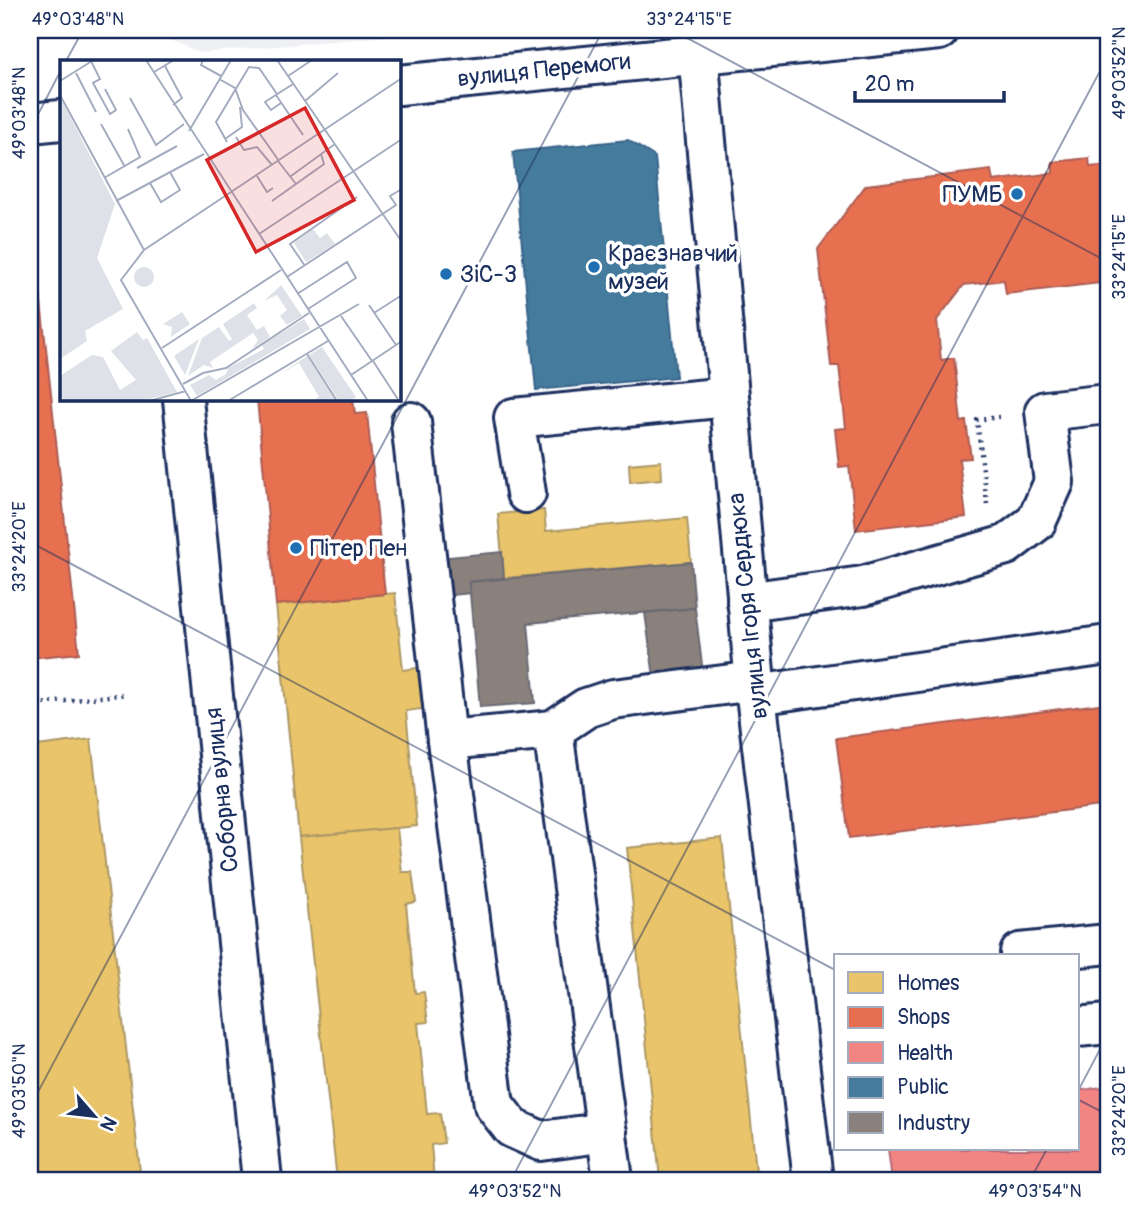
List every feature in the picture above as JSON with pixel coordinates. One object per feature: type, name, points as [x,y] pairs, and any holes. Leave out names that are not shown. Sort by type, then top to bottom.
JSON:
[{"type":"street","name":"вулиця Перемоги","points":[[401,85],[697,42],[939,30]]},
{"type":"street","name":"вулиця Ігоря Сердюка","points":[[697,42],[747,602],[813,1180]]},
{"type":"street","points":[[30,123],[60,120]]},
{"type":"street","points":[[526,493],[514,418],[728,397]]},
{"type":"street","name":"Соборна вулиця","points":[[183,401],[262,1180]]},
{"type":"street","points":[[747,602],[863,586],[1006,545],[1036,522],[1054,482],[1045,411],[1108,404]]},
{"type":"street","points":[[411,422],[447,740],[494,1105],[512,1128],[541,1141],[607,1132]]},
{"type":"street","points":[[447,740],[553,730],[586,708],[613,699],[756,688],[1108,645]]},
{"type":"street","points":[[553,730],[613,1180]]},
{"type":"street","points":[[1020,954],[1108,944]]},
{"type":"street","points":[[1078,1027],[1108,1024]]},
{"type":"path","points":[[988,510],[977,420],[1045,411]]},
{"type":"path","points":[[30,705],[126,694]]},
{"type":"shaded area","points":[[164,30],[453,30],[200,53],[169,39]]},
{"type":"building: Homes","points":[[661,461],[662,479],[630,482],[629,464]]},
{"type":"building: Homes","points":[[544,510],[546,531],[687,518],[691,562],[504,578],[498,514]]},
{"type":"building: Homes","points":[[395,593],[403,670],[426,667],[429,708],[406,711],[417,826],[299,837],[276,605]]},
{"type":"building: Homes","points":[[91,739],[141,1180],[42,1180],[30,1076],[30,747]]},
{"type":"building: Homes","points":[[397,828],[402,872],[412,872],[416,902],[406,904],[415,993],[424,992],[428,1022],[418,1023],[427,1114],[440,1113],[444,1143],[431,1145],[434,1180],[337,1180],[299,837]]},
{"type":"building: Homes","points":[[722,838],[757,1180],[660,1180],[627,848]]},
{"type":"building: Shops","points":[[1089,158],[1090,167],[1108,165],[1108,282],[1006,294],[1004,280],[964,285],[937,320],[941,360],[954,358],[961,422],[966,421],[971,458],[959,459],[966,517],[856,530],[849,466],[839,467],[835,429],[846,428],[839,366],[831,366],[818,249],[866,185],[991,170],[993,181],[1053,173],[1052,162]]},
{"type":"building: Shops","points":[[34,237],[79,653],[30,658],[30,238]]},
{"type":"building: Shops","points":[[257,401],[353,401],[355,414],[367,413],[385,594],[276,605]]},
{"type":"building: Shops","points":[[1108,703],[1108,805],[849,838],[836,738]]},
{"type":"building: Health","points":[[1108,1086],[1108,1180],[892,1180],[888,1150],[1078,1150],[1078,1091]]},
{"type":"building: Public","name":"Краєзнавчий музей","points":[[628,140],[655,157],[676,377],[536,390],[513,152]]},
{"type":"building: Industry","points":[[502,552],[504,578],[469,582],[470,593],[443,596],[439,558]]},
{"type":"building: Industry","points":[[691,562],[695,608],[528,623],[535,703],[480,707],[469,582]]},
{"type":"building: Industry","points":[[695,608],[703,673],[654,677],[645,613]]},
{"type":"place","name":"ПУМБ","points":[[1017,194]]},
{"type":"place","name":"Краєзнавчий музей","points":[[594,267]]},
{"type":"place","name":"ЗіС-3","points":[[446,274]]},
{"type":"place","name":"Пітер Пен","points":[[296,548]]}]
